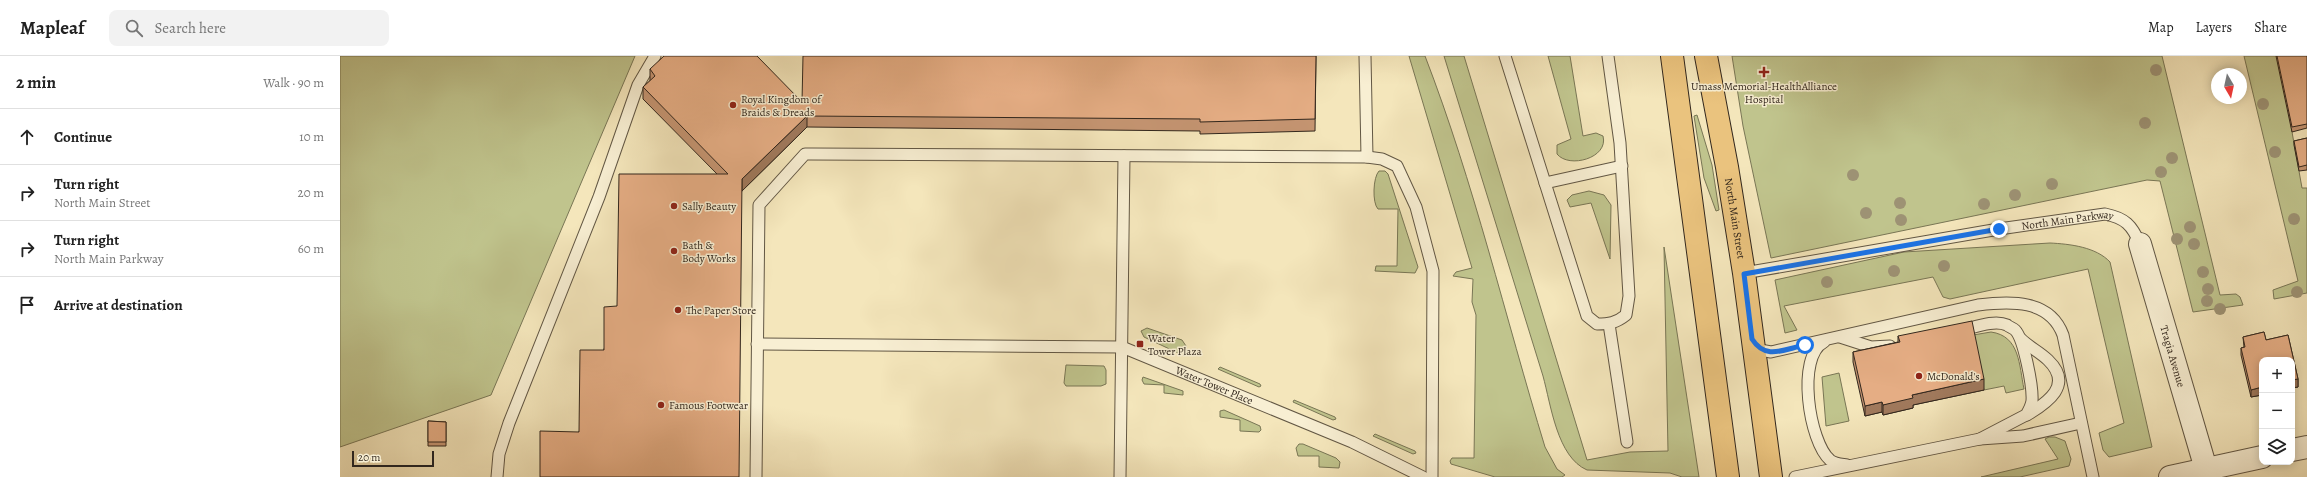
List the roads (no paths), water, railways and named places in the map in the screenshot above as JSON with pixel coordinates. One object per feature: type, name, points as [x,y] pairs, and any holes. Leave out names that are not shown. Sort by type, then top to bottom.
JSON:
[{"type":"main road","points":[[1672,56],[1728,477]]},
{"type":"main road","name":"North Main Street","points":[[1706,56],[1727,167],[1744,274],[1771,477]]},
{"type":"street","name":"Tragia Avenue","points":[[2140,244],[2206,469]]},
{"type":"street","points":[[2295,449],[2307,447]]},
{"type":"street","points":[[2170,477],[2259,458]]},
{"type":"lane","points":[[497,477],[499,454],[509,423],[598,197],[638,85],[655,56]]},
{"type":"lane","points":[[1365,56],[1367,157]]},
{"type":"lane","points":[[1505,56],[1587,316],[1597,324],[1609,324],[1626,315],[1629,305],[1622,166],[1608,56]]},
{"type":"lane","points":[[756,477],[759,205],[805,154],[1367,157],[1382,159],[1397,166],[1416,207],[1433,271],[1432,477]]},
{"type":"lane","points":[[1120,477],[1124,156]]},
{"type":"lane","points":[[1546,183],[1622,166]]},
{"type":"lane","name":"North Main Parkway","points":[[1744,274],[1999,229],[2105,214],[2118,216],[2128,222],[2140,244]]},
{"type":"lane","points":[[1752,339],[1760,350],[1766,352],[1826,341],[1978,305],[2011,303],[2037,308],[2051,315],[2059,322],[2093,477]]},
{"type":"lane","points":[[1947,333],[1996,323],[2006,325],[2015,330],[2020,339],[2032,393],[2031,408],[2026,415]]},
{"type":"lane","points":[[1609,324],[1627,442]]},
{"type":"lane","points":[[1840,337],[1871,347],[1901,344]]},
{"type":"lane","points":[[1980,439],[2026,415],[2052,398],[2058,387],[2054,367],[2048,360],[2020,339]]},
{"type":"lane","points":[[1826,341],[1818,345],[1810,361],[1809,394],[1813,427],[1829,459],[1834,463],[1854,465]]},
{"type":"lane","points":[[757,344],[1122,347]]},
{"type":"lane","name":"Water Tower Place","points":[[1122,347],[1352,442],[1423,477]]},
{"type":"lane","points":[[1795,477],[1980,439],[2023,436],[2081,423]]},
{"type":"place","name":"Umass Memorial-HealthAlliance Hospital","points":[[1764,72]]},
{"type":"place","name":"Royal Kingdom of Braids & Dreads","points":[[733,105]]},
{"type":"place","name":"Sally Beauty","points":[[674,206]]},
{"type":"place","name":"Bath & Body Works","points":[[674,251]]},
{"type":"place","name":"The Paper Store","points":[[678,310]]},
{"type":"place","name":"Water Tower Plaza","points":[[1140,344]]},
{"type":"place","name":"McDonald's","points":[[1919,376]]},
{"type":"place","name":"Famous Footwear","points":[[661,405]]}]
